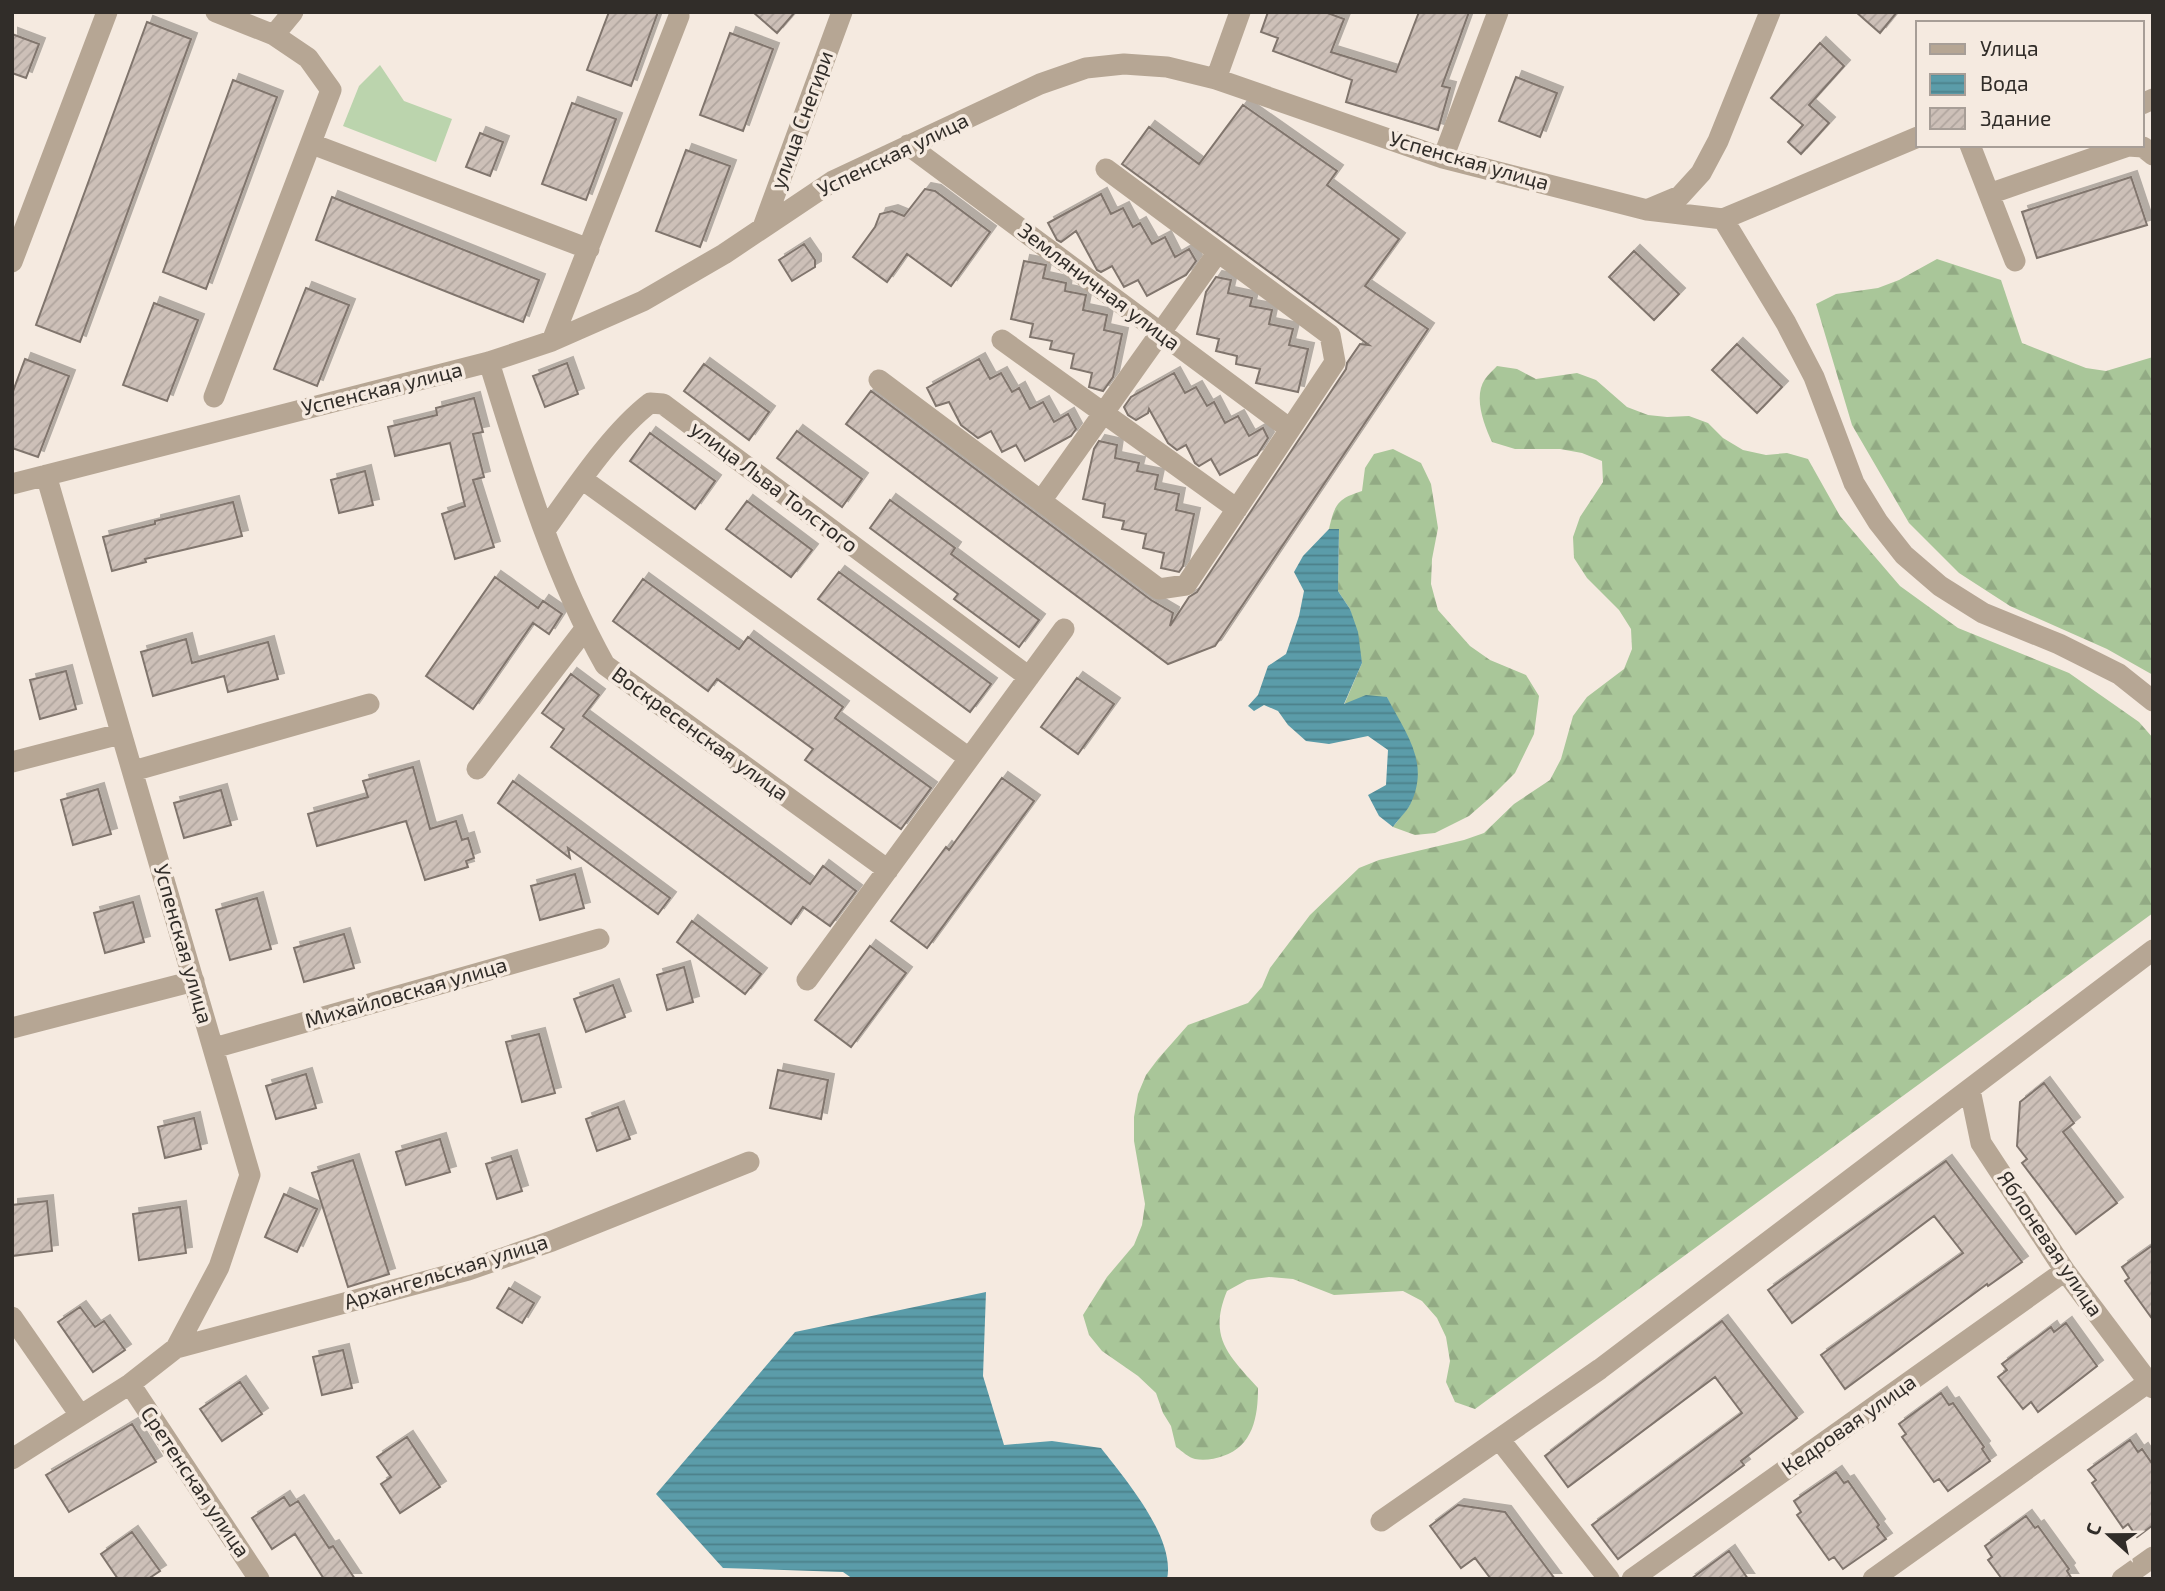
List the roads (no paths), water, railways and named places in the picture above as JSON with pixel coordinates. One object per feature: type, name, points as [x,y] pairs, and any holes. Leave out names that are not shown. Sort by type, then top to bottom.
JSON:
[{"type":"street","points":[[12,262],[107,12]]},
{"type":"street","points":[[214,397],[331,90],[308,58],[274,35],[216,12]]},
{"type":"street","points":[[274,35],[293,12]]},
{"type":"street","name":"улица Снегири","points":[[762,227],[842,12]]},
{"type":"street","points":[[1216,79],[1241,12]]},
{"type":"street","points":[[1443,158],[1498,12]]},
{"type":"street","points":[[1647,210],[1680,196],[1701,173],[1718,141],[1770,12]]},
{"type":"street","points":[[552,341],[679,16]]},
{"type":"street","name":"Успенская улица","points":[[12,484],[489,362],[552,341],[643,301],[724,254],[833,181],[1040,84],[1086,68],[1124,64],[1167,66],[1216,79],[1443,158],[1647,210],[1723,219]]},
{"type":"street","points":[[1916,138],[1723,219],[1786,323],[1814,377],[1854,483],[1878,522],[1903,555],[1940,586],[1983,613],[2059,644],[2119,674],[2153,701]]},
{"type":"street","points":[[312,144],[589,249]]},
{"type":"street","name":"Земляничная улица","points":[[908,145],[1290,429]]},
{"type":"street","points":[[1971,147],[2015,261]]},
{"type":"street","points":[[1989,194],[2126,147]]},
{"type":"street","points":[[879,380],[1159,589],[1186,585],[1335,362],[1329,335],[1106,169]]},
{"type":"street","points":[[1041,501],[1218,252]]},
{"type":"street","points":[[1002,340],[1237,509]]},
{"type":"street","name":"Воскресенская улица","points":[[489,362],[538,516],[585,629],[605,665],[888,870]]},
{"type":"street","name":"улица Льва Толстого","points":[[545,530],[582,479],[637,412],[650,403],[663,404],[1029,677]]},
{"type":"street","name":"Успенская улица","points":[[12,1459],[130,1384],[176,1348],[219,1267],[250,1175],[46,475]]},
{"type":"street","points":[[582,479],[969,758]]},
{"type":"street","points":[[477,769],[585,629]]},
{"type":"street","points":[[807,980],[1064,629]]},
{"type":"street","points":[[133,771],[369,704]]},
{"type":"street","points":[[12,762],[120,734]]},
{"type":"street","name":"Михайловская улица","points":[[214,1048],[599,939]]},
{"type":"street","points":[[1381,1521],[1610,1361],[2153,950]]},
{"type":"street","points":[[12,1028],[194,981]]},
{"type":"street","name":"Яблоневая улица","points":[[1970,1090],[1981,1143],[2065,1271],[2151,1383]]},
{"type":"street","name":"Архангельская улица","points":[[176,1348],[468,1270],[552,1241],[749,1162]]},
{"type":"street","name":"Кедровая улица","points":[[1632,1579],[2065,1271]]},
{"type":"street","points":[[12,1317],[80,1415]]},
{"type":"street","points":[[1873,1579],[2151,1383]]},
{"type":"street","name":"Сретенская улица","points":[[130,1384],[259,1579]]},
{"type":"street","points":[[1499,1439],[1609,1579]]},
{"type":"street","points":[[2122,1579],[2153,1557]]},
{"type":"water","points":[[1329,529],[1339,529],[1338,591],[1350,609],[1358,632],[1362,663],[1344,704],[1366,695],[1387,697],[1408,736],[1417,761],[1416,789],[1410,805],[1393,827],[1379,816],[1368,795],[1386,785],[1388,750],[1368,736],[1329,744],[1306,741],[1288,725],[1278,711],[1264,705],[1254,711],[1248,706],[1258,695],[1268,666],[1286,654],[1304,591],[1294,572],[1303,556]]},
{"type":"water","points":[[986,1292],[983,1376],[1004,1445],[1052,1441],[1101,1448],[1135,1492],[1156,1528],[1168,1563],[1167,1579],[853,1579],[843,1572],[723,1568],[656,1494],[795,1332]]}]
